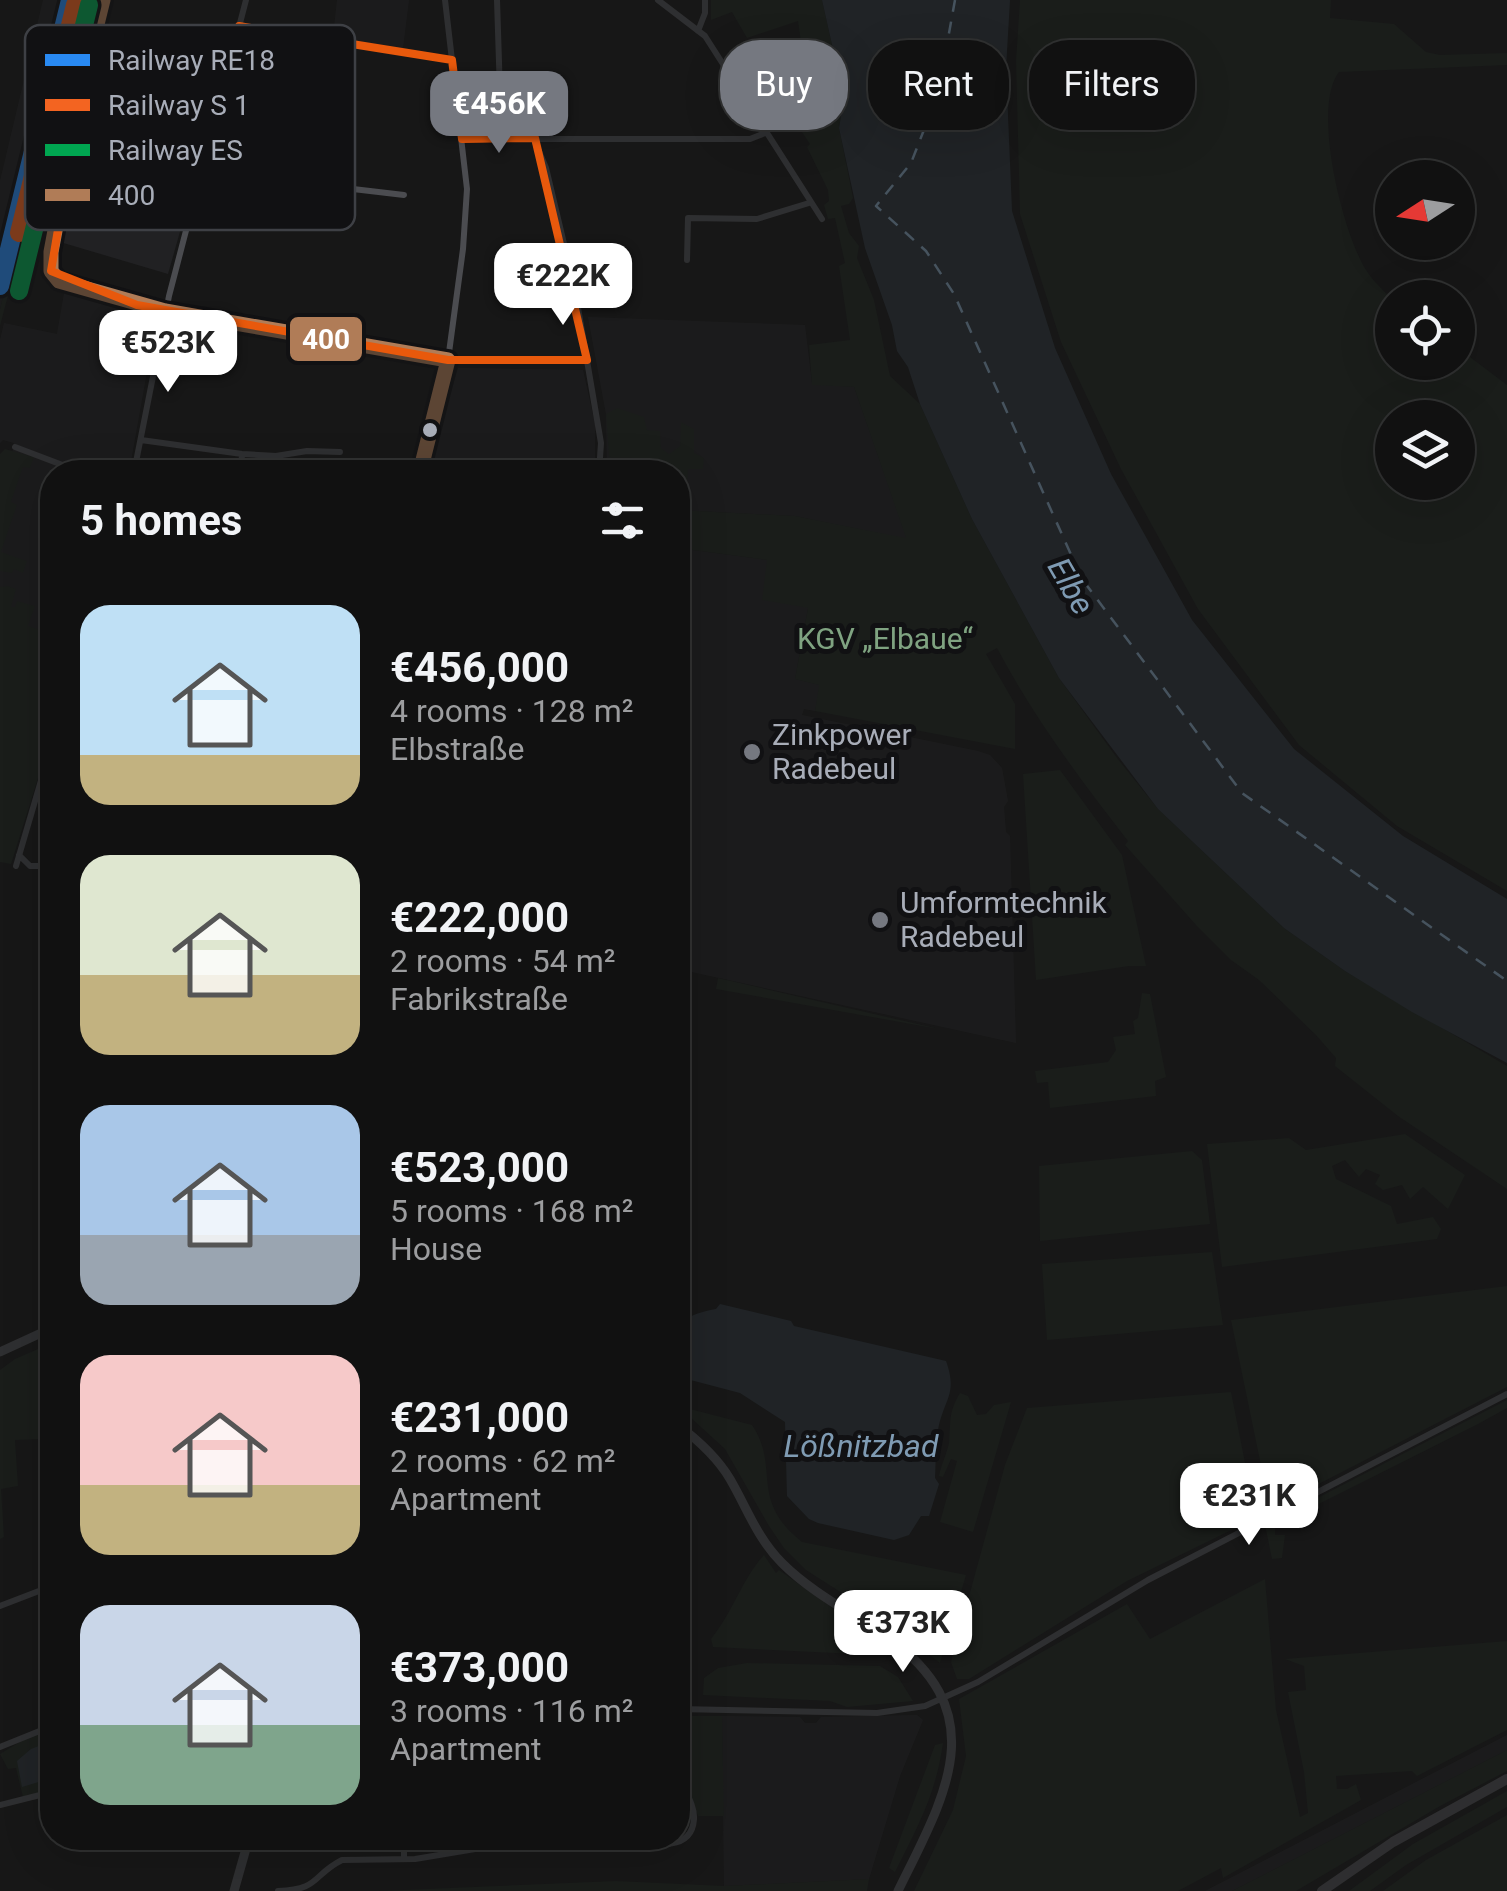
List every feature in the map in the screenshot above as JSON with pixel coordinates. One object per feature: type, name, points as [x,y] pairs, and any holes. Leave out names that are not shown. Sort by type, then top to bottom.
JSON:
[{"type":"main road","points":[[1322,1891],[1393,1842],[1507,1779]]},
{"type":"street","points":[[97,25],[103,0]]},
{"type":"street","points":[[239,25],[246,0]]},
{"type":"street","points":[[423,460],[448,360],[467,207],[446,0]]},
{"type":"street","points":[[484,138],[500,93],[497,0]]},
{"type":"street","points":[[658,0],[698,31],[712,48],[822,219]]},
{"type":"street","points":[[698,31],[706,13],[704,0]]},
{"type":"street","points":[[355,45],[452,60]]},
{"type":"street","points":[[500,93],[518,99],[558,214],[602,443],[601,460]]},
{"type":"street","points":[[462,139],[750,139],[765,133]]},
{"type":"street","points":[[355,189],[404,194]]},
{"type":"street","points":[[687,260],[688,218],[757,219],[809,202]]},
{"type":"street","points":[[55,230],[50,266],[59,280],[165,311],[448,360],[587,360]]},
{"type":"street","points":[[137,460],[165,311],[186,230]]},
{"type":"street","points":[[141,440],[242,454],[340,452]]},
{"type":"street","points":[[15,447],[49,460]]},
{"type":"street","points":[[242,454],[242,460]]},
{"type":"street","points":[[16,866],[40,784]]},
{"type":"street","points":[[19,855],[30,866],[40,866]]},
{"type":"street","points":[[0,1352],[40,1334]]},
{"type":"street","points":[[690,1709],[877,1713],[906,1711],[942,1699],[978,1682],[1148,1580],[1507,1394]]},
{"type":"street","points":[[690,1436],[717,1461],[764,1542],[782,1563],[903,1649],[930,1677],[942,1699],[952,1730],[950,1775],[942,1802],[898,1891]]},
{"type":"street","points":[[0,1606],[40,1591]]},
{"type":"street","points":[[0,1747],[40,1728]]},
{"type":"street","points":[[0,1806],[40,1795]]},
{"type":"street","points":[[690,1802],[694,1819],[690,1831]]},
{"type":"street","points":[[234,1891],[245,1850]]},
{"type":"street","points":[[404,1850],[404,1860]]},
{"type":"street","points":[[278,1891],[304,1889],[342,1860],[404,1860],[466,1850]]},
{"type":"highlighted area","points":[[239,26],[452,60],[462,139],[535,138],[587,360],[448,360],[137,305],[51,271],[83,81],[218,105]]},
{"type":"shaded area","points":[[43,0],[74,0],[68,25],[37,25]]},
{"type":"shaded area","points":[[337,0],[409,0],[403,48],[355,40],[355,25],[334,25]]},
{"type":"shaded area","points":[[25,76],[25,205],[0,309],[0,181]]},
{"type":"shaded area","points":[[62,230],[180,230],[168,274],[60,242]]},
{"type":"shaded area","points":[[65,288],[157,316],[131,460],[40,460],[40,641],[0,626],[0,519],[14,443],[0,443],[0,340],[4,323],[57,334]]},
{"type":"shaded area","points":[[588,317],[805,325],[812,384],[854,387],[907,539],[795,516],[690,511],[690,460],[607,460],[606,414]]},
{"type":"shaded area","points":[[458,368],[583,370],[595,424],[595,460],[431,460]]},
{"type":"shaded area","points":[[690,550],[767,560],[808,608],[795,679],[820,685],[815,711],[804,709],[802,715],[978,751],[990,755],[1002,768],[1008,801],[1004,807],[1006,832],[1010,836],[1016,1043],[690,972]]},
{"type":"shaded area","points":[[917,1715],[923,1720],[900,1776],[869,1879],[724,1886],[722,1716],[800,1717],[805,1723],[816,1723],[821,1717]]},
{"type":"shaded area","points":[[1507,1735],[1507,1750],[1232,1891],[1205,1891]]},
{"type":"green space","points":[[74,0],[85,0],[78,25],[68,25]]},
{"type":"green space","points":[[711,0],[822,0],[831,40],[801,40],[798,21],[747,38],[732,12],[711,20]]},
{"type":"green space","points":[[1020,0],[1331,0],[1330,18],[1394,24],[1426,52],[1507,53],[1507,65],[1339,72],[1331,89],[1328,113],[1340,201],[1357,253],[1375,282],[1375,380],[1475,380],[1475,361],[1507,385],[1507,891],[1397,826],[1299,745],[1198,609],[1121,469],[1061,342],[1020,214],[1016,61]]},
{"type":"green space","name":"KGV „Elbaue“","points":[[801,130],[839,130],[853,198],[841,206],[849,233],[859,246],[857,258],[874,300],[890,376],[920,404],[972,519],[1059,678],[1158,809],[1284,928],[1345,971],[1507,1066],[1507,1189],[1398,1116],[1335,1066],[1336,1058],[1316,1035],[1196,925],[1125,845],[1128,841],[1042,723],[997,648],[986,654],[1015,704],[1015,749],[815,711],[819,685],[795,679],[808,608],[762,600],[767,560],[690,550],[690,511],[795,516],[906,538],[854,387],[812,385],[809,345],[850,340],[839,266],[845,263],[835,218],[828,219],[824,205],[829,201],[828,190],[807,147],[810,144]]},
{"type":"green space","points":[[25,205],[25,230],[0,326],[0,309]]},
{"type":"green space","points":[[617,408],[644,417],[647,430],[660,431],[661,448],[669,454],[680,446],[681,422],[694,429],[694,453],[704,458],[703,469],[690,469],[690,460],[614,460],[609,456],[606,414]]},
{"type":"green space","points":[[5,449],[34,457],[30,468],[23,467],[11,502],[17,505],[1,552],[27,561],[23,573],[14,569],[12,573],[0,571],[0,454]]},
{"type":"green space","points":[[0,587],[16,589],[11,607],[17,601],[35,606],[28,626],[40,630],[40,772],[11,864],[0,862]]},
{"type":"green space","points":[[1060,770],[1122,855],[1146,966],[1036,980],[1023,774]]},
{"type":"green space","points":[[718,978],[939,1029],[716,989]]},
{"type":"green space","points":[[1142,993],[1150,994],[1166,1077],[1155,1081],[1156,1096],[1050,1108],[1048,1082],[1037,1083],[1035,1071],[1108,1062],[1116,1050],[1113,1037],[1135,1034],[1133,1021],[1138,1018]]},
{"type":"green space","points":[[1405,1134],[1465,1175],[1448,1209],[1423,1187],[1410,1199],[1402,1185],[1383,1190],[1375,1184],[1380,1175],[1366,1169],[1359,1177],[1345,1160],[1332,1166],[1336,1179],[1391,1206],[1397,1224],[1433,1217],[1441,1229],[1437,1239],[1222,1267],[1207,1144],[1289,1138],[1306,1150]]},
{"type":"green space","points":[[1192,1151],[1202,1160],[1210,1224],[1040,1241],[1039,1166]]},
{"type":"green space","points":[[1212,1252],[1223,1325],[1047,1340],[1042,1264]]},
{"type":"green space","points":[[1507,1286],[1507,1387],[1270,1509],[1231,1320]]},
{"type":"green space","points":[[40,1348],[40,1439],[15,1440],[18,1486],[1,1489],[4,1537],[0,1539],[0,1370]]},
{"type":"green space","points":[[1231,1392],[1256,1518],[1127,1581],[969,1679],[957,1679],[951,1662],[1005,1465],[1027,1408]]},
{"type":"green space","points":[[960,1393],[968,1396],[977,1415],[986,1414],[994,1405],[1011,1402],[973,1532],[940,1522],[957,1461],[951,1459],[943,1477],[939,1476],[949,1443],[952,1412]]},
{"type":"green space","points":[[1507,1400],[1507,1408],[1478,1424],[1275,1526],[1275,1535],[1285,1535],[1282,1558],[1272,1559],[1265,1525]]},
{"type":"green space","points":[[690,1409],[752,1425],[764,1455],[775,1512],[802,1542],[966,1575],[940,1663],[889,1623],[806,1570],[769,1526],[725,1449],[690,1417]]},
{"type":"green space","points":[[764,1555],[776,1573],[779,1570],[879,1641],[877,1655],[713,1647],[711,1639]]},
{"type":"green space","points":[[1265,1579],[1276,1710],[1300,1817],[1308,1813],[1288,1692],[1306,1690],[1304,1666],[1285,1659],[1507,1641],[1507,1730],[1417,1776],[1412,1771],[1336,1776],[1337,1789],[1356,1784],[1361,1800],[1223,1878],[1221,1868],[1178,1891],[914,1891],[953,1810],[966,1756],[959,1699],[1127,1604],[1150,1639]]},
{"type":"green space","points":[[747,1663],[880,1666],[898,1677],[913,1701],[847,1707],[830,1701],[703,1695],[704,1678],[718,1668]]},
{"type":"green space","points":[[690,1716],[722,1716],[724,1816],[698,1816],[690,1796]]},
{"type":"green space","points":[[40,1734],[40,1792],[23,1797],[16,1768],[8,1769],[0,1754]]},
{"type":"green space","points":[[943,1743],[931,1794],[895,1872],[889,1868],[935,1745]]},
{"type":"green space","points":[[1507,1750],[1507,1771],[1296,1891],[1232,1891]]},
{"type":"green space","points":[[1507,1791],[1507,1807],[1406,1865],[1370,1891],[1349,1891],[1413,1844]]},
{"type":"green space","points":[[1507,1815],[1507,1891],[1383,1891],[1426,1860]]},
{"type":"green space","points":[[869,1879],[867,1891],[379,1891],[616,1881],[724,1886]]},
{"type":"water","name":"Elbe","points":[[822,0],[1010,0],[1008,40],[868,40],[868,130],[1009,130],[1012,211],[1055,348],[1111,474],[1192,620],[1294,749],[1403,836],[1507,899],[1507,1063],[1412,1012],[1284,928],[1158,809],[1059,678],[972,519],[920,404],[908,367],[897,351],[865,248],[839,130],[848,130],[848,40],[831,40]]},
{"type":"water","name":"Lößnitzbad","points":[[720,1304],[791,1321],[794,1326],[946,1361],[951,1382],[937,1435],[935,1478],[939,1484],[929,1516],[921,1516],[909,1535],[894,1540],[818,1523],[787,1496],[785,1422],[740,1393],[690,1380],[690,1318]]},
{"type":"water","points":[[40,1746],[40,1782],[22,1787],[17,1761]]},
{"type":"ferry route","points":[[955,0],[938,94],[911,163],[876,206],[926,251],[954,294],[1082,579],[1242,793],[1507,981]]},
{"type":"rail line","name":"RE18","points":[[64,25],[70,0]]},
{"type":"rail line","name":"ES","points":[[84,25],[89,5]]},
{"type":"rail line","name":"RE18","points":[[0,286],[25,184]]},
{"type":"rail line","name":"ES","points":[[19,291],[34,230]]},
{"type":"transit line","name":"400","points":[[97,25],[103,0]]},
{"type":"transit line","points":[[70,25],[75,5]]},
{"type":"transit line","points":[[19,233],[25,209]]},
{"type":"transit line","name":"400","points":[[55,230],[51,271],[59,281]]},
{"type":"transit line","name":"400","points":[[59,281],[165,311],[448,360]]},
{"type":"transit line","name":"400","points":[[423,460],[448,360]]},
{"type":"place","name":"Zinkpower Radebeul","points":[[752,752]]},
{"type":"place","name":"Umformtechnik Radebeul","points":[[880,920]]}]
